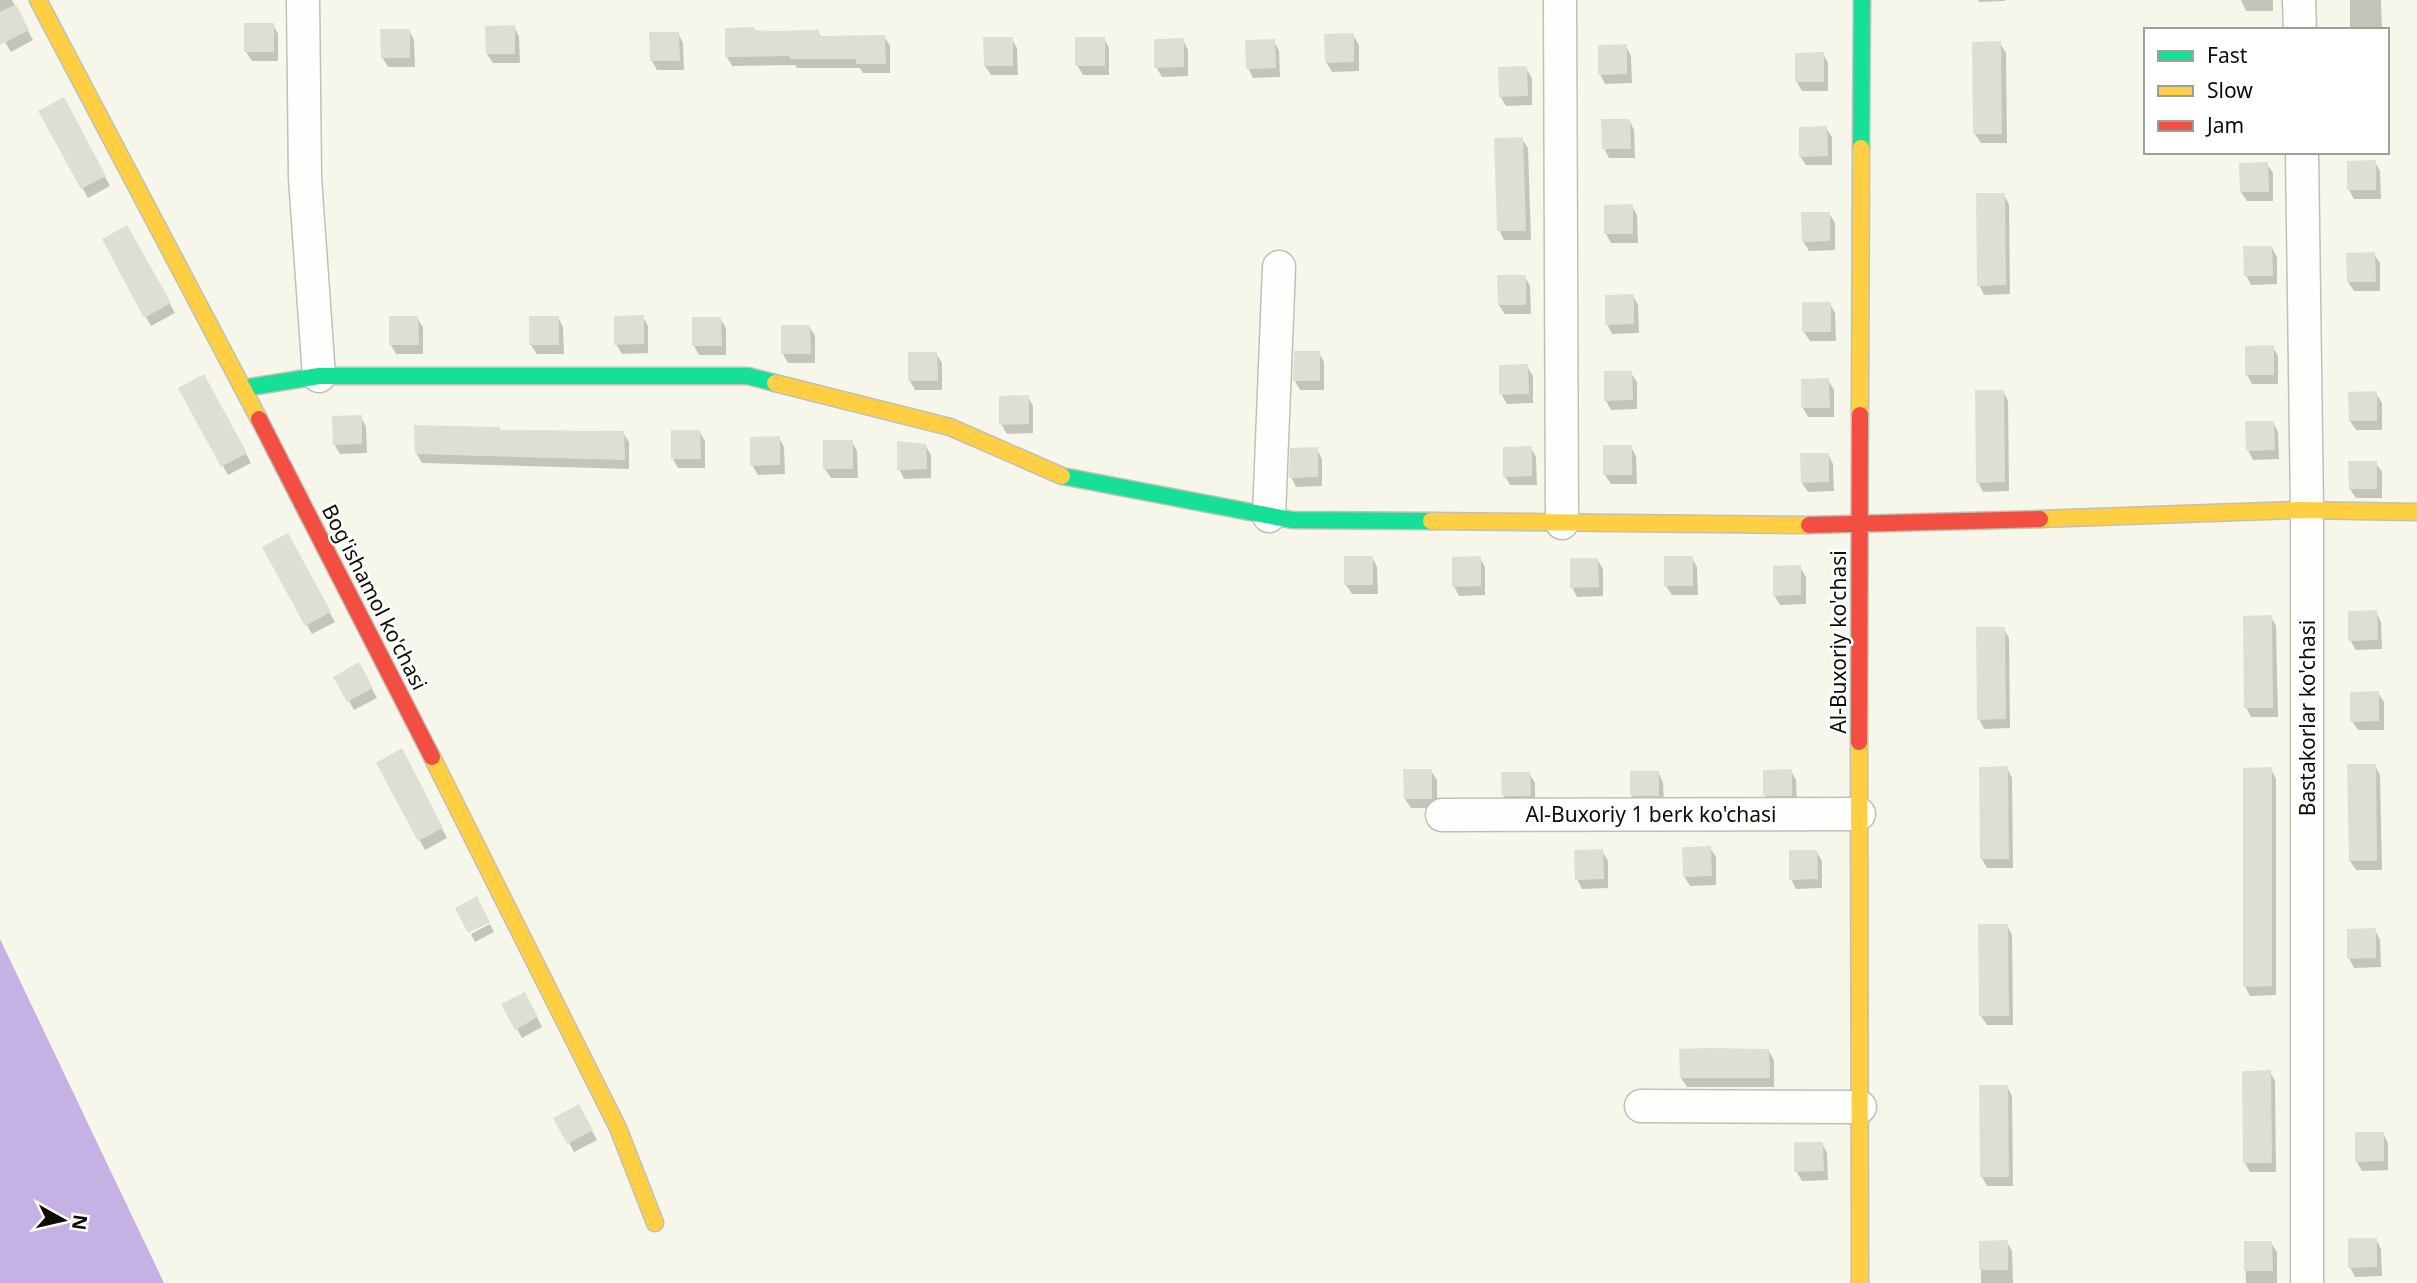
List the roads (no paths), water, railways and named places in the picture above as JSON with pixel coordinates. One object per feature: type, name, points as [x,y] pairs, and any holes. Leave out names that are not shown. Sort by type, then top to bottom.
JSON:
[{"type":"street","name":"Bog'ishamol ko'chasi","points":[[38,0],[323,540],[618,1128],[655,1223]]},
{"type":"street","points":[[303,0],[305,178],[318,376]]},
{"type":"street","points":[[1560,0],[1562,523]]},
{"type":"street","name":"Al-Buxoriy ko'chasi","points":[[1860,1283],[1859,525],[1863,0]]},
{"type":"street","points":[[2299,0],[2300,28]]},
{"type":"street","name":"Bastakorlar ko'chasi","points":[[2302,154],[2308,511],[2307,1283]]},
{"type":"street","points":[[1269,516],[1279,267]]},
{"type":"street","points":[[244,388],[318,376],[748,376],[950,427],[1067,478],[1292,520],[1859,525],[2308,511],[2417,512]]},
{"type":"street","name":"Al-Buxoriy 1 berk ko'chasi","points":[[1442,815],[1860,814]]},
{"type":"street","points":[[1641,1106],[1860,1107]]}]
